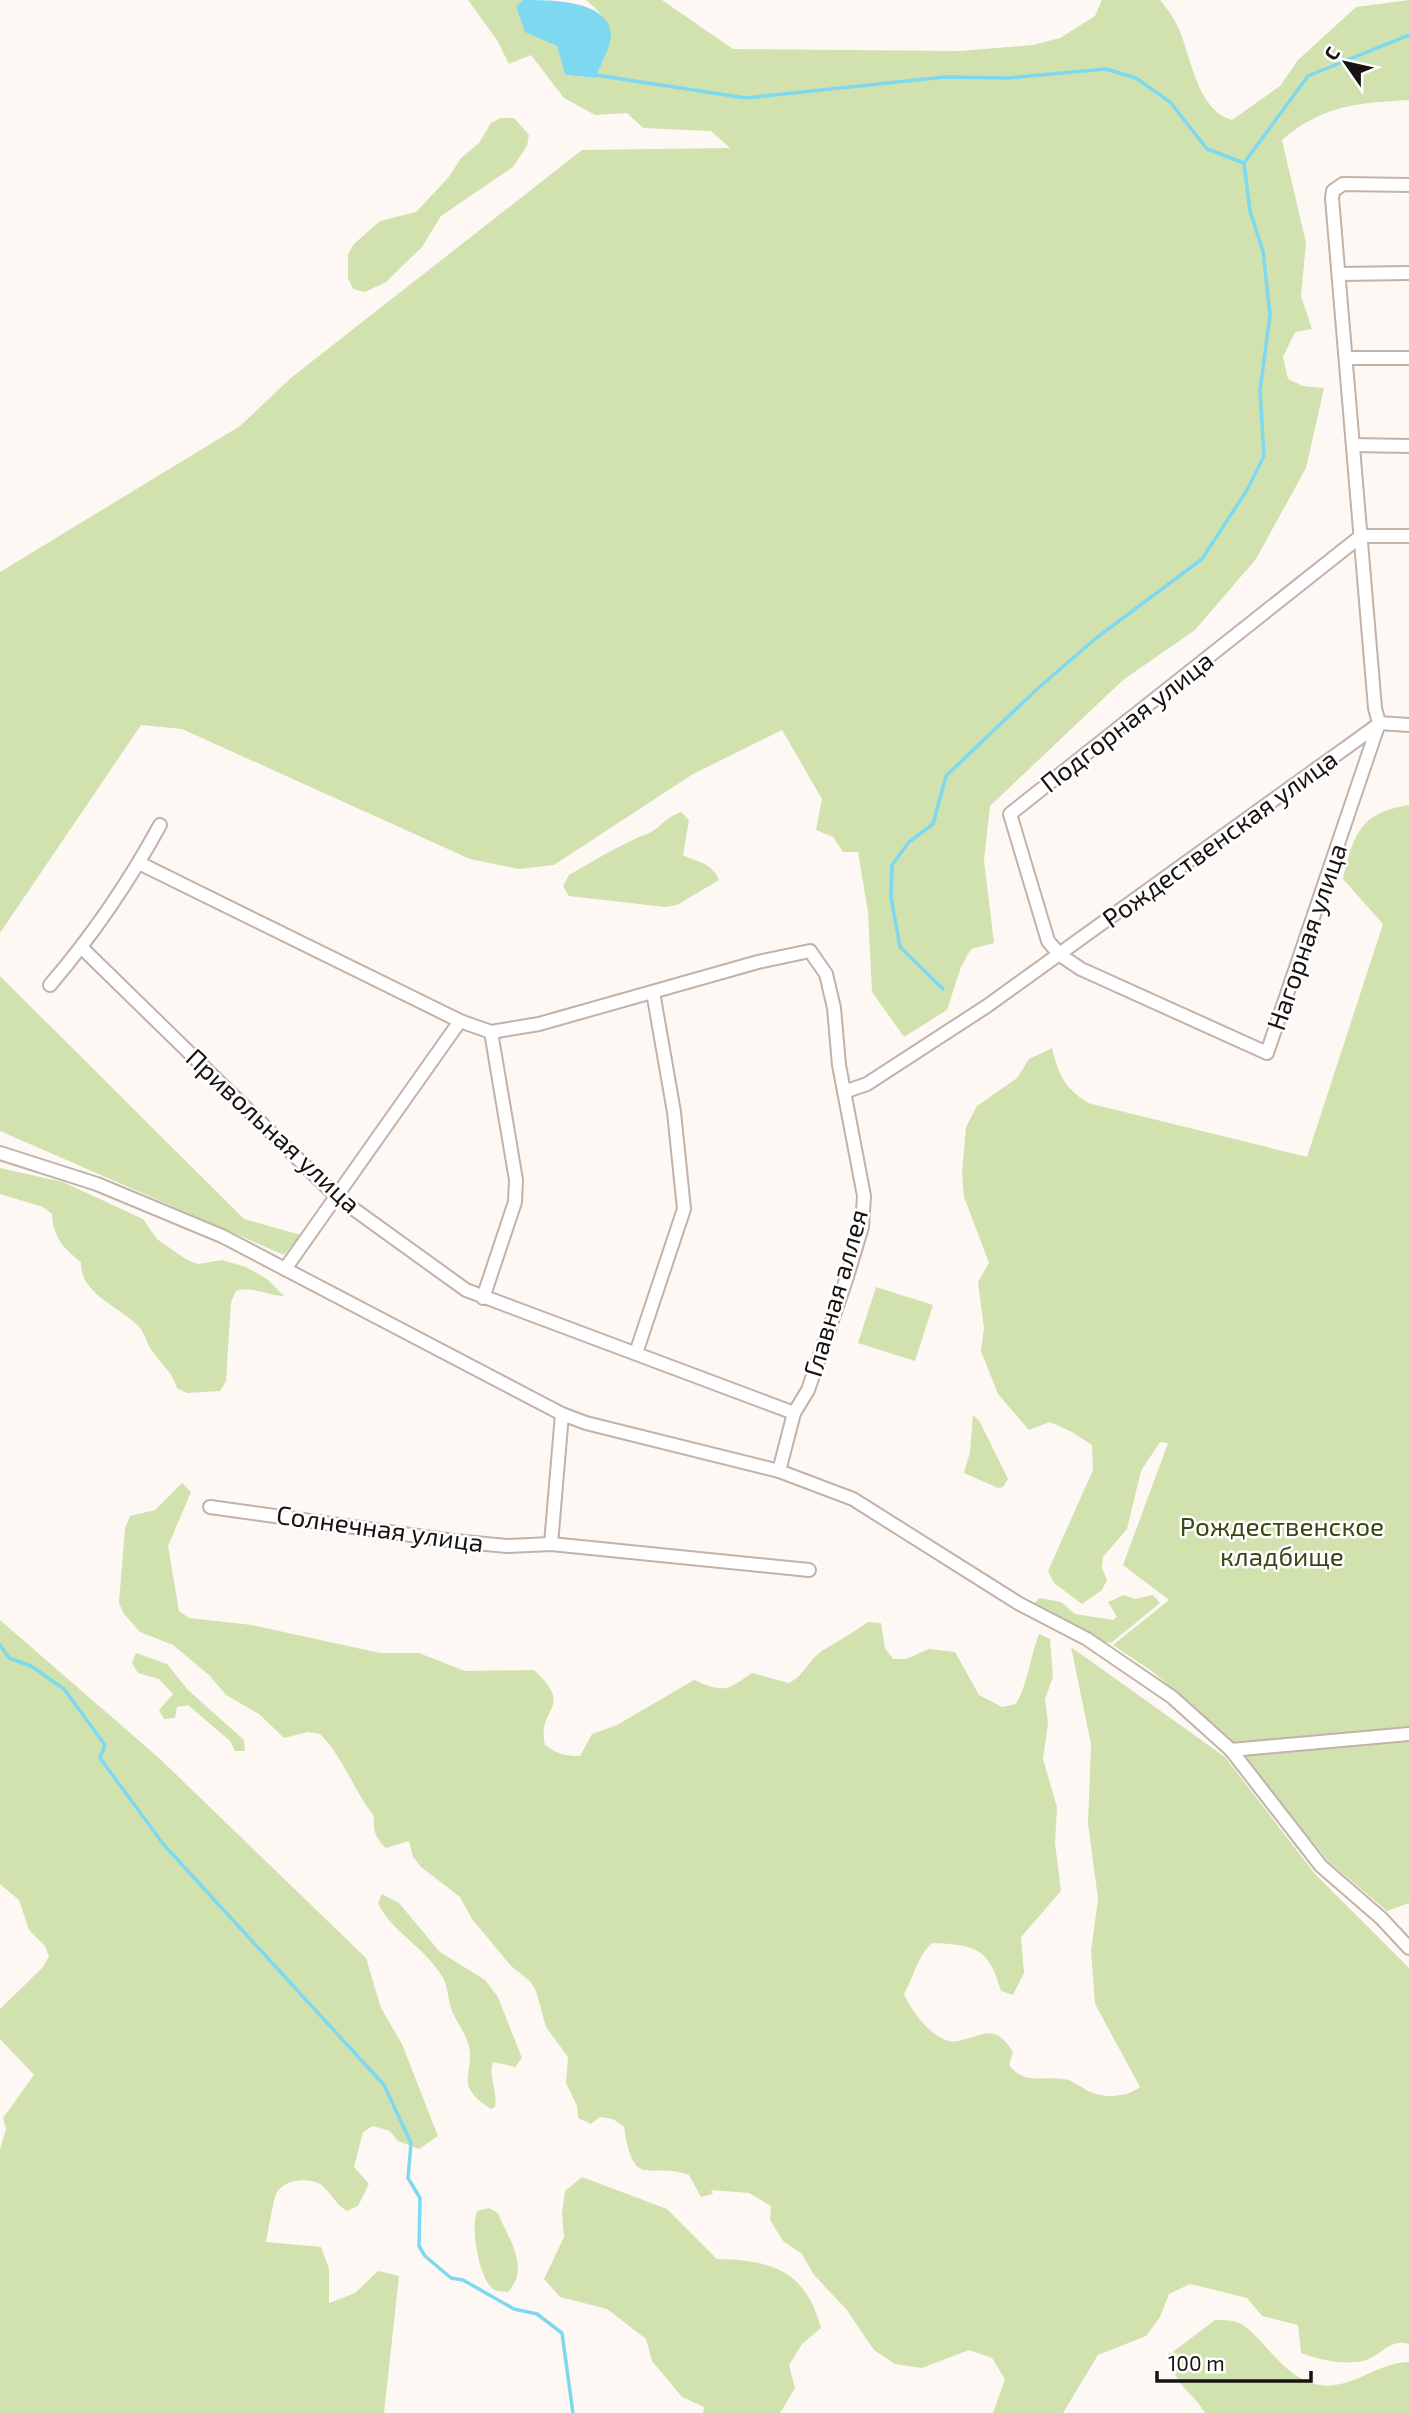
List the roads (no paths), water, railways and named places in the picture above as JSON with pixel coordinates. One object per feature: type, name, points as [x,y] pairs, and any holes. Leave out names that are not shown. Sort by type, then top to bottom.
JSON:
[{"type":"street","points":[[1409,185],[1337,186],[1332,198],[1375,708],[1379,723],[1409,726]]},
{"type":"street","points":[[1339,274],[1409,273]]},
{"type":"street","points":[[1346,358],[1409,358]]},
{"type":"street","points":[[1353,445],[1409,446]]},
{"type":"street","points":[[1361,536],[1409,536]]},
{"type":"street","name":"Подгорная улица","points":[[1060,955],[1048,941],[1010,814],[1361,536]]},
{"type":"street","name":"Нагорная улица","points":[[1060,955],[1126,990],[1267,1053],[1379,723]]},
{"type":"street","name":"Рождественская улица","points":[[844,1092],[867,1084],[1060,955],[1379,723]]},
{"type":"street","points":[[50,985],[82,948],[139,863],[160,825]]},
{"type":"street","points":[[139,863],[460,1021],[491,1032],[539,1024],[653,992],[674,1112],[684,1209],[636,1353]]},
{"type":"street","name":"Привольная улица","points":[[82,948],[337,1197],[466,1290],[794,1413]]},
{"type":"street","name":"Главная аллея","points":[[653,992],[810,951],[826,974],[844,1092],[864,1196],[862,1227],[808,1390],[794,1413],[779,1471]]},
{"type":"street","points":[[285,1269],[460,1021]]},
{"type":"street","points":[[483,1298],[515,1202],[516,1180],[491,1032]]},
{"type":"street","points":[[0,1153],[97,1184],[167,1213],[285,1269],[562,1414],[597,1426],[779,1471],[853,1499],[1018,1603],[1087,1639],[1172,1697],[1231,1750],[1321,1866],[1381,1918],[1409,1948]]},
{"type":"street","points":[[551,1544],[562,1414]]},
{"type":"street","name":"Солнечная улица","points":[[210,1507],[454,1541],[507,1546],[551,1544],[808,1570]]},
{"type":"street","points":[[1231,1750],[1409,1734]]},
{"type":"water","points":[[523,0],[564,2],[591,9],[602,16],[609,25],[611,37],[596,78],[565,75],[557,46],[525,32],[516,6]]},
{"type":"waterway","points":[[943,989],[900,947],[891,897],[892,865],[909,842],[933,824],[946,776],[1036,690],[1095,639],[1202,559],[1247,490],[1264,456],[1260,391],[1270,315],[1263,251],[1250,211],[1244,163],[1308,76],[1409,35]]},
{"type":"waterway","points":[[595,75],[746,98],[945,77],[1008,78],[1106,69],[1136,78],[1170,102],[1207,149],[1244,163]]},
{"type":"waterway","points":[[0,1645],[9,1658],[31,1666],[64,1689],[105,1745],[100,1758],[164,1845],[384,2085],[411,2143],[408,2178],[420,2198],[419,2246],[425,2256],[451,2278],[463,2280],[514,2309],[537,2314],[562,2333],[573,2413]]},
{"type":"park label","name":"Рождественское кладбище","points":[[1282,1542]]}]
